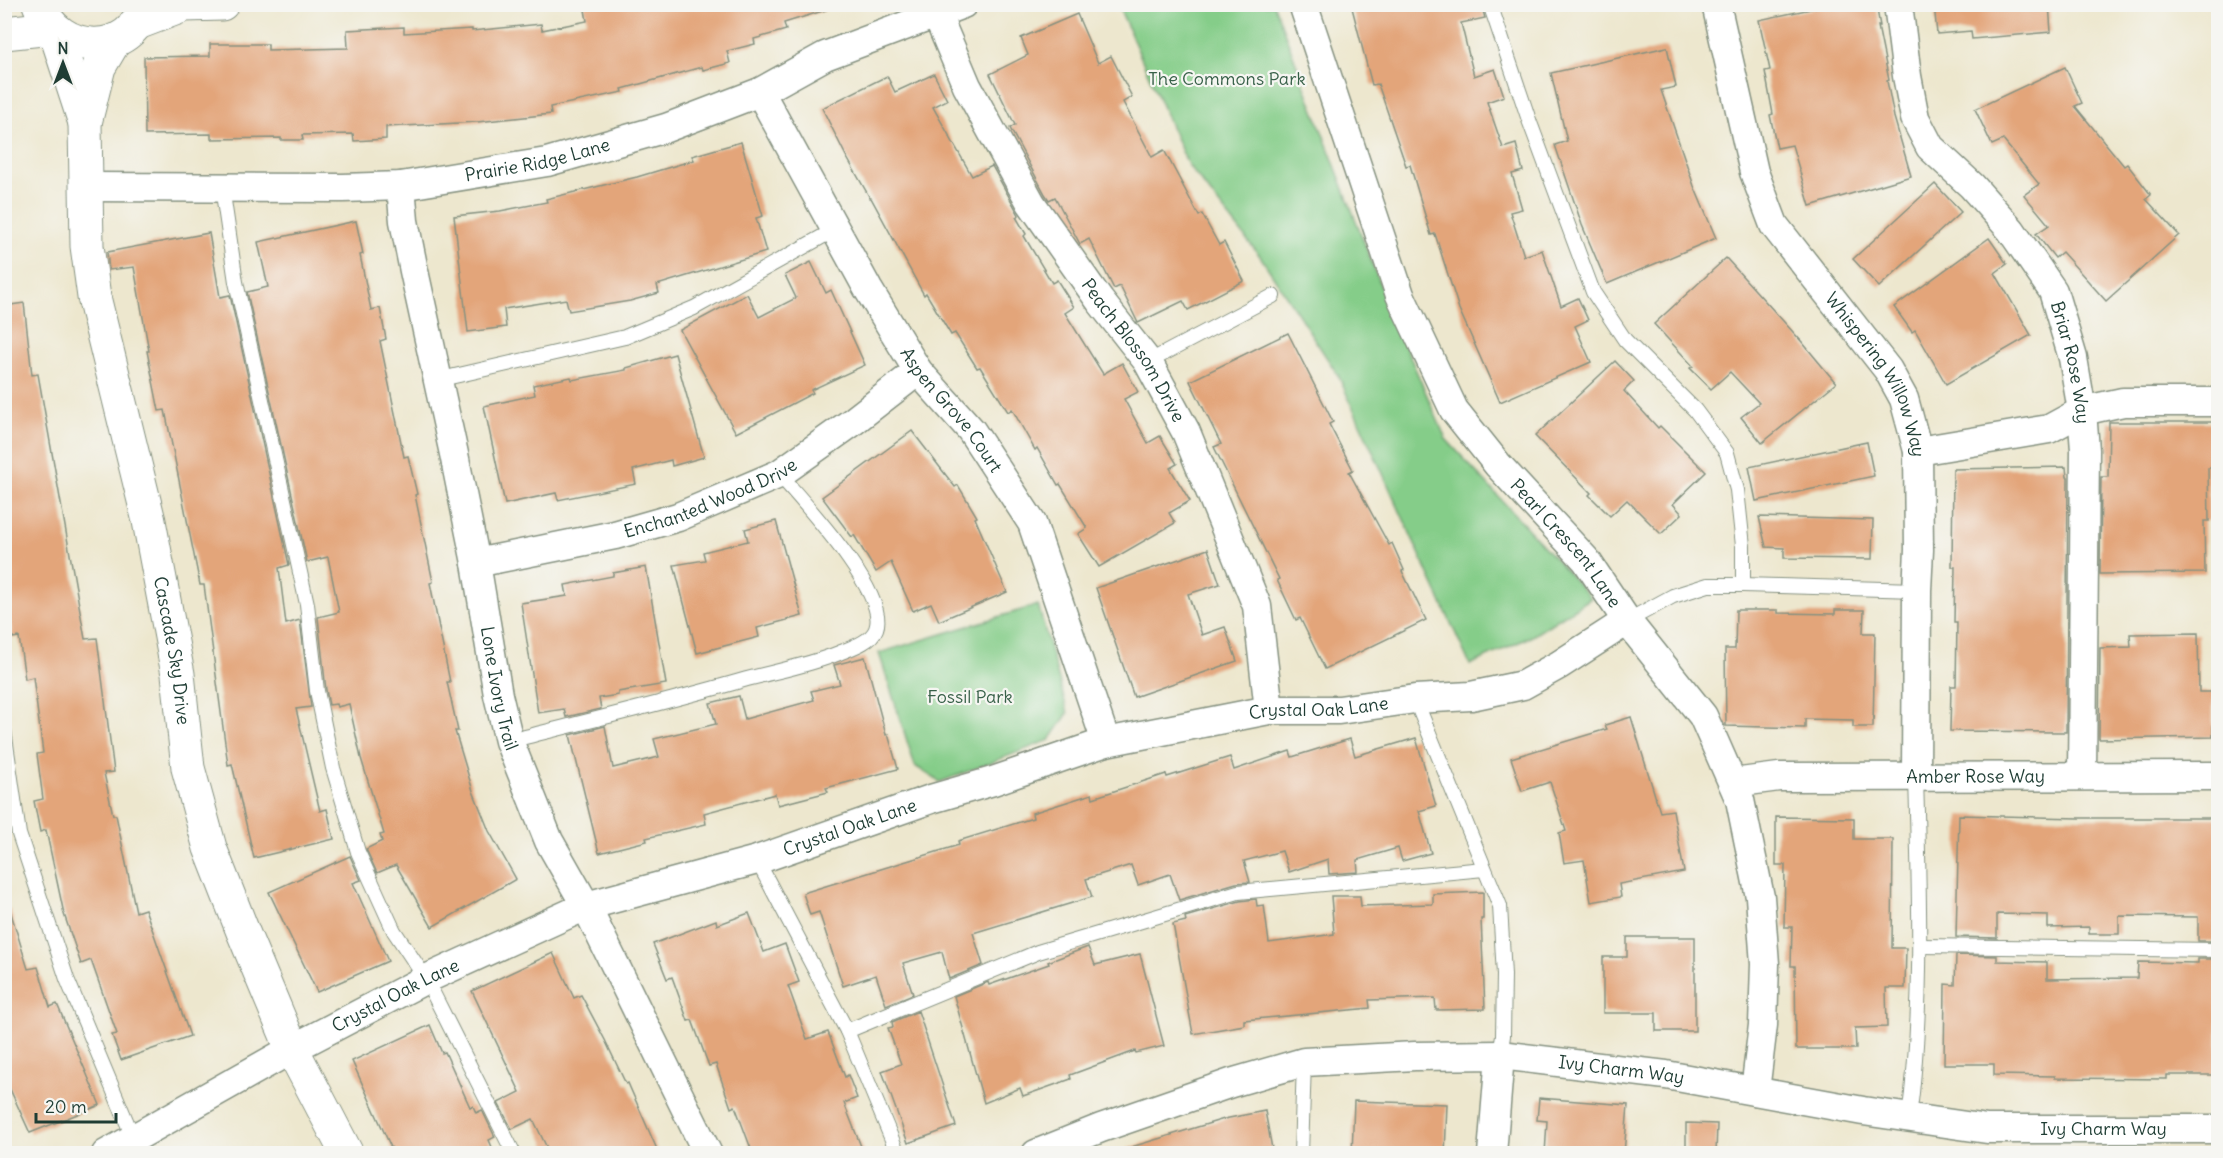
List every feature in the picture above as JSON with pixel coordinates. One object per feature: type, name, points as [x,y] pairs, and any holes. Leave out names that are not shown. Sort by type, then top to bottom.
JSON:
[{"type":"street","points":[[4,33],[49,21],[69,40],[84,44],[100,44],[132,23],[185,5],[222,4]]},
{"type":"street","name":"Prairie Ridge Lane","points":[[86,187],[343,188],[400,186],[547,162],[666,128],[760,92],[825,56],[963,4]]},
{"type":"street","name":"Pearl Crescent Lane","points":[[1303,4],[1400,295],[1454,410],[1498,465],[1586,560],[1627,621],[1703,716],[1733,783],[1740,800],[1760,897],[1765,964],[1755,1091]]},
{"type":"street","name":"Whispering Willow Way","points":[[1716,4],[1754,172],[1774,225],[1888,370],[1904,399],[1918,451],[1916,776]]},
{"type":"street","name":"Briar Rose Way","points":[[1898,4],[1915,118],[1930,147],[1972,186],[2011,230],[2053,291],[2073,358],[2082,411],[2085,450],[2082,775]]},
{"type":"street","name":"Peach Blossom Drive","points":[[936,15],[967,86],[1031,203],[1100,301],[1148,362],[1186,432],[1257,606],[1269,710]]},
{"type":"street","name":"Cascade Sky Drive","points":[[49,21],[85,123]]},
{"type":"street","name":"Cascade Sky Drive","points":[[132,23],[99,66],[85,123],[87,246],[94,297],[149,521],[178,674],[188,768],[210,848],[292,1049],[346,1154]]},
{"type":"street","name":"Aspen Grove Court","points":[[760,92],[868,290],[918,371],[971,430],[1032,523],[1106,742]]},
{"type":"street","name":"Lone Ivory Trail","points":[[400,186],[406,231],[476,563],[498,694],[509,741],[549,841],[586,906],[708,1154]]},
{"type":"street","name":"Enchanted Wood Drive","points":[[476,563],[615,535],[678,517],[779,474],[851,423],[918,371]]},
{"type":"street","points":[[1918,451],[2049,429],[2082,411],[2123,402],[2218,402]]},
{"type":"street","name":"Crystal Oak Lane","points":[[106,1154],[136,1145],[292,1049],[426,979],[586,906],[758,860],[931,799],[993,781],[1106,742],[1269,710],[1339,710],[1415,699],[1471,696],[1523,685],[1627,621]]},
{"type":"street","name":"Amber Rose Way","points":[[1733,783],[1779,777],[2218,776]]},
{"type":"street","points":[[1492,1154],[1500,1055]]},
{"type":"street","name":"Ivy Charm Way","points":[[1036,1154],[1101,1128],[1231,1083],[1304,1062],[1414,1056],[1500,1055],[1666,1075],[1909,1118],[1987,1129],[2218,1129]]},
{"type":"lane","points":[[1490,4],[1529,120],[1593,292],[1625,340],[1695,410],[1727,453],[1737,490],[1743,546],[1743,585]]},
{"type":"lane","points":[[222,187],[236,282],[307,603],[317,691],[333,768],[358,852],[394,931],[426,979],[514,1154]]},
{"type":"lane","points":[[437,380],[624,338],[694,308],[836,229]]},
{"type":"lane","points":[[1148,362],[1273,296]]},
{"type":"lane","points":[[509,741],[693,695],[837,654],[867,640],[876,629],[878,618],[860,575],[833,536],[779,474]]},
{"type":"lane","points":[[1627,621],[1673,596],[1708,585],[1917,590]]},
{"type":"lane","points":[[1415,699],[1500,906],[1504,975],[1503,1036],[1500,1055]]},
{"type":"lane","points":[[4,730],[20,834],[67,979],[136,1145]]},
{"type":"lane","points":[[1909,1118],[1917,1034],[1920,946],[1916,776]]},
{"type":"lane","points":[[4,838],[20,834]]},
{"type":"lane","points":[[758,860],[847,1030],[898,1154]]},
{"type":"lane","points":[[847,1030],[1038,952],[1239,892],[1484,869]]},
{"type":"lane","points":[[1920,946],[2218,950]]},
{"type":"lane","points":[[1301,1154],[1304,1062]]},
{"type":"green space","name":"The Commons Park","points":[[1118,5],[1274,5],[1391,313],[1446,439],[1591,598],[1532,636],[1470,665],[1338,375],[1260,256],[1188,165]]},
{"type":"green space","name":"Fossil Park","points":[[1038,605],[1068,713],[1050,740],[940,782],[915,766],[879,653]]},
{"type":"building","points":[[584,4],[825,4],[826,10],[784,23],[786,30],[754,39],[755,44],[727,51],[730,63],[703,70],[702,67],[622,89],[623,92],[550,107],[551,114],[477,122],[386,127],[386,139],[354,141],[353,134],[302,135],[303,140],[211,139],[211,134],[145,135],[144,57],[210,56],[210,44],[268,44],[268,50],[348,48],[347,30],[404,27],[404,33],[472,29],[472,31],[541,24],[542,30],[587,21]]},
{"type":"building","points":[[1351,4],[1481,4],[1485,18],[1461,23],[1474,76],[1495,69],[1504,96],[1487,102],[1503,148],[1516,144],[1523,171],[1512,174],[1522,209],[1510,212],[1524,256],[1542,250],[1561,306],[1578,298],[1588,320],[1575,326],[1591,362],[1500,402],[1459,309],[1435,234],[1431,235],[1410,165],[1406,166],[1378,84],[1372,85]]},
{"type":"building","points":[[1834,4],[1876,4],[1894,117],[1911,176],[1810,206],[1792,145],[1777,148],[1770,115],[1773,114],[1765,71],[1770,70],[1759,20]]},
{"type":"building","points":[[1934,4],[2049,4],[2051,32],[1972,39],[1971,31],[1937,34]]},
{"type":"building","points":[[1077,14],[1098,63],[1111,56],[1132,97],[1123,102],[1152,157],[1164,150],[1199,216],[1202,214],[1219,245],[1224,242],[1244,281],[1188,310],[1183,301],[1138,323],[1120,286],[1114,289],[1089,239],[1080,244],[1055,197],[1049,200],[1045,194],[1010,128],[1015,125],[990,74],[1028,55],[1021,38]]},
{"type":"building","points":[[1667,47],[1676,87],[1661,90],[1694,186],[1716,238],[1607,284],[1582,225],[1555,145],[1567,141],[1551,73]]},
{"type":"building","points":[[2065,67],[2082,103],[2075,106],[2124,166],[2127,164],[2151,195],[2146,199],[2179,235],[2106,301],[2062,252],[2055,258],[2036,234],[2049,225],[2024,195],[2039,184],[2003,140],[1992,145],[1975,109]]},
{"type":"building","points":[[934,74],[947,100],[933,107],[972,176],[992,166],[1019,215],[1016,217],[1026,234],[1024,236],[1052,283],[1057,280],[1074,307],[1065,313],[1103,374],[1122,363],[1138,392],[1124,399],[1148,443],[1160,436],[1177,464],[1170,468],[1190,501],[1169,513],[1175,523],[1099,567],[1078,534],[1087,528],[1060,484],[1058,485],[1037,448],[1035,450],[1012,409],[1008,412],[980,367],[977,368],[955,333],[951,335],[926,293],[924,295],[846,156],[822,108],[887,76],[895,92]]},
{"type":"building","points":[[741,142],[763,216],[756,218],[766,252],[657,285],[659,293],[630,301],[569,311],[566,299],[504,309],[506,327],[468,332],[454,216],[500,211],[547,202],[546,199],[637,177],[694,160],[692,156]]},
{"type":"building","points":[[1935,184],[1961,212],[1879,287],[1853,259]]},
{"type":"building","points":[[356,221],[371,310],[380,308],[386,339],[380,341],[404,457],[408,456],[417,494],[415,495],[433,582],[430,583],[450,682],[447,682],[458,731],[455,731],[473,791],[489,831],[516,879],[432,927],[396,865],[377,873],[366,849],[382,841],[380,835],[384,834],[361,758],[349,704],[337,707],[336,704],[329,705],[318,617],[339,612],[328,557],[307,562],[247,292],[268,287],[258,242]]},
{"type":"building","points":[[209,233],[220,297],[230,295],[289,565],[279,568],[286,624],[300,620],[311,707],[296,709],[320,811],[327,809],[334,839],[254,858],[232,764],[228,765],[204,585],[200,585],[165,410],[159,411],[134,267],[109,270],[107,252]]},
{"type":"building","points":[[1989,238],[2007,264],[1995,273],[2031,335],[1946,384],[1915,330],[1912,332],[1894,307]]},
{"type":"building","points":[[1726,258],[1836,383],[1762,443],[1741,417],[1759,403],[1730,372],[1711,389],[1690,368],[1693,366],[1654,324]]},
{"type":"building","points":[[811,262],[826,293],[831,290],[865,365],[811,390],[813,393],[736,433],[680,330],[747,294],[759,317],[796,298],[785,275]]},
{"type":"building","points":[[24,303],[32,375],[38,374],[85,639],[97,638],[114,772],[104,773],[113,815],[116,815],[136,912],[145,909],[190,1036],[121,1060],[112,1035],[117,1034],[91,960],[81,964],[64,914],[46,830],[40,832],[34,801],[43,799],[37,754],[43,753],[33,677],[25,679],[19,637],[13,638],[4,590],[4,306]]},
{"type":"building","points":[[1288,333],[1333,422],[1329,424],[1353,470],[1349,472],[1389,545],[1392,543],[1404,570],[1402,571],[1426,620],[1325,669],[1300,618],[1296,620],[1277,580],[1279,579],[1214,447],[1221,444],[1190,381]]},
{"type":"building","points":[[675,354],[704,457],[672,466],[671,460],[633,470],[636,484],[558,500],[556,493],[505,504],[484,406],[535,395],[533,385],[571,377],[572,380],[626,370],[626,368]]},
{"type":"building","points":[[1615,361],[1634,381],[1624,391],[1658,428],[1660,426],[1706,472],[1673,504],[1682,514],[1661,534],[1627,500],[1610,516],[1589,495],[1591,493],[1535,436]]},
{"type":"building","points":[[2109,422],[2218,422],[2218,468],[2208,468],[2209,521],[2204,521],[2205,573],[2100,574],[2101,477],[2108,477]]},
{"type":"building","points":[[912,431],[955,487],[958,485],[977,517],[975,518],[1007,592],[939,621],[931,603],[913,611],[891,562],[876,572],[854,535],[852,537],[822,497]]},
{"type":"building","points":[[1867,442],[1874,476],[1756,501],[1749,467]]},
{"type":"building","points":[[2066,467],[2068,477],[2066,732],[1950,731],[1951,686],[1956,686],[1957,622],[1954,622],[1955,567],[1952,567],[1953,469]]},
{"type":"building","points":[[1759,517],[1873,520],[1872,559],[1784,558],[1784,548],[1766,547]]},
{"type":"building","points":[[776,521],[802,616],[757,628],[759,637],[697,653],[674,565],[705,560],[703,552],[748,541],[745,529]]},
{"type":"building","points":[[1208,549],[1220,584],[1188,594],[1202,635],[1225,627],[1237,661],[1134,697],[1096,588]]},
{"type":"building","points":[[646,567],[666,684],[618,692],[618,695],[599,698],[601,709],[566,717],[564,709],[538,713],[521,603],[567,596],[565,585]]},
{"type":"building","points":[[1736,610],[1835,614],[1835,610],[1864,610],[1863,633],[1875,633],[1873,727],[1853,727],[1853,720],[1805,719],[1805,728],[1726,726],[1725,649],[1735,649]]},
{"type":"building","points":[[2198,633],[2199,692],[2213,692],[2213,737],[2099,739],[2100,648],[2131,647],[2130,634]]},
{"type":"building","points":[[865,657],[886,735],[888,734],[898,769],[826,788],[828,792],[778,805],[775,794],[704,813],[706,824],[646,838],[647,841],[599,853],[570,735],[605,726],[613,768],[659,757],[654,739],[716,724],[710,703],[739,696],[745,719],[814,700],[811,691],[840,684],[834,665]]},
{"type":"building","points":[[1631,717],[1660,812],[1673,810],[1684,872],[1619,884],[1621,897],[1591,902],[1584,860],[1564,863],[1559,833],[1566,831],[1550,782],[1522,791],[1511,758],[1607,729],[1605,725]]},
{"type":"building","points":[[1416,738],[1436,806],[1419,811],[1431,853],[1402,861],[1398,848],[1357,860],[1358,872],[1329,874],[1328,859],[1289,872],[1282,851],[1244,861],[1250,882],[1236,883],[1179,900],[1170,874],[1138,885],[1131,865],[1086,879],[1092,897],[973,933],[983,965],[949,979],[942,952],[903,963],[913,994],[886,1005],[876,975],[843,986],[819,912],[810,915],[803,893],[959,845],[958,841],[1033,818],[1032,813],[1092,794],[1093,798],[1166,774],[1167,777],[1230,757],[1234,770],[1290,751],[1292,757],[1350,739],[1355,756]]},
{"type":"building","points":[[1959,815],[2218,818],[2218,941],[2198,941],[2198,917],[2119,916],[2119,934],[2089,934],[2089,927],[2048,928],[2048,915],[1997,914],[1997,938],[1956,937]]},
{"type":"building","points":[[1776,817],[1854,818],[1854,839],[1893,839],[1892,948],[1906,948],[1905,988],[1886,988],[1887,1027],[1855,1028],[1856,1049],[1796,1049],[1795,966],[1791,966],[1792,927],[1784,927],[1785,865],[1776,865]]},
{"type":"building","points":[[350,856],[361,880],[353,883],[388,961],[317,992],[269,892]]},
{"type":"building","points":[[1483,892],[1483,919],[1481,919],[1485,1009],[1436,1010],[1435,998],[1369,1000],[1370,1008],[1244,1020],[1244,1025],[1193,1034],[1173,924],[1186,921],[1185,917],[1240,901],[1256,899],[1257,906],[1264,905],[1269,943],[1334,934],[1331,896],[1360,896],[1361,906],[1433,904],[1433,894]]},
{"type":"building","points":[[10,910],[28,969],[38,967],[50,1007],[57,1004],[100,1105],[30,1133],[4,1076],[4,911]]},
{"type":"building","points":[[749,913],[764,952],[785,944],[799,982],[788,986],[807,1039],[828,1032],[845,1077],[848,1075],[857,1098],[844,1103],[864,1154],[753,1154],[735,1106],[731,1108],[716,1064],[709,1066],[692,1020],[688,1021],[672,977],[667,979],[653,944],[716,920],[717,925]]},
{"type":"building","points":[[1627,937],[1695,937],[1695,1031],[1656,1031],[1656,1013],[1603,1013],[1603,957],[1627,957]]},
{"type":"building","points":[[1088,947],[1095,965],[1140,954],[1164,1046],[1136,1053],[1135,1051],[1070,1075],[1071,1079],[1023,1096],[1020,1088],[984,1103],[954,996],[988,982],[989,985],[1049,964],[1048,962]]},
{"type":"building","points":[[553,953],[574,998],[581,995],[626,1084],[628,1083],[659,1154],[550,1154],[533,1119],[512,1129],[498,1103],[520,1092],[472,991]]},
{"type":"building","points":[[1956,955],[1997,956],[1997,961],[2047,962],[2047,979],[2137,978],[2138,962],[2198,963],[2198,959],[2218,959],[2218,1075],[2167,1075],[2167,1079],[2055,1078],[2055,1076],[1994,1075],[1994,1064],[1944,1064],[1945,984],[1955,985]]},
{"type":"building","points":[[918,1011],[956,1126],[908,1143],[882,1071],[901,1064],[888,1028],[893,1027],[892,1022]]},
{"type":"building","points":[[430,1025],[470,1107],[473,1106],[476,1113],[482,1110],[495,1137],[489,1140],[495,1154],[394,1154],[352,1061]]},
{"type":"building","points":[[1539,1098],[1628,1105],[1624,1154],[1545,1154],[1547,1121],[1537,1120]]},
{"type":"building","points":[[1354,1101],[1447,1104],[1445,1154],[1352,1154]]},
{"type":"building","points":[[1265,1111],[1273,1154],[1129,1154],[1128,1148],[1224,1119]]},
{"type":"building","points":[[1686,1123],[1717,1124],[1716,1154],[1686,1154]]}]
